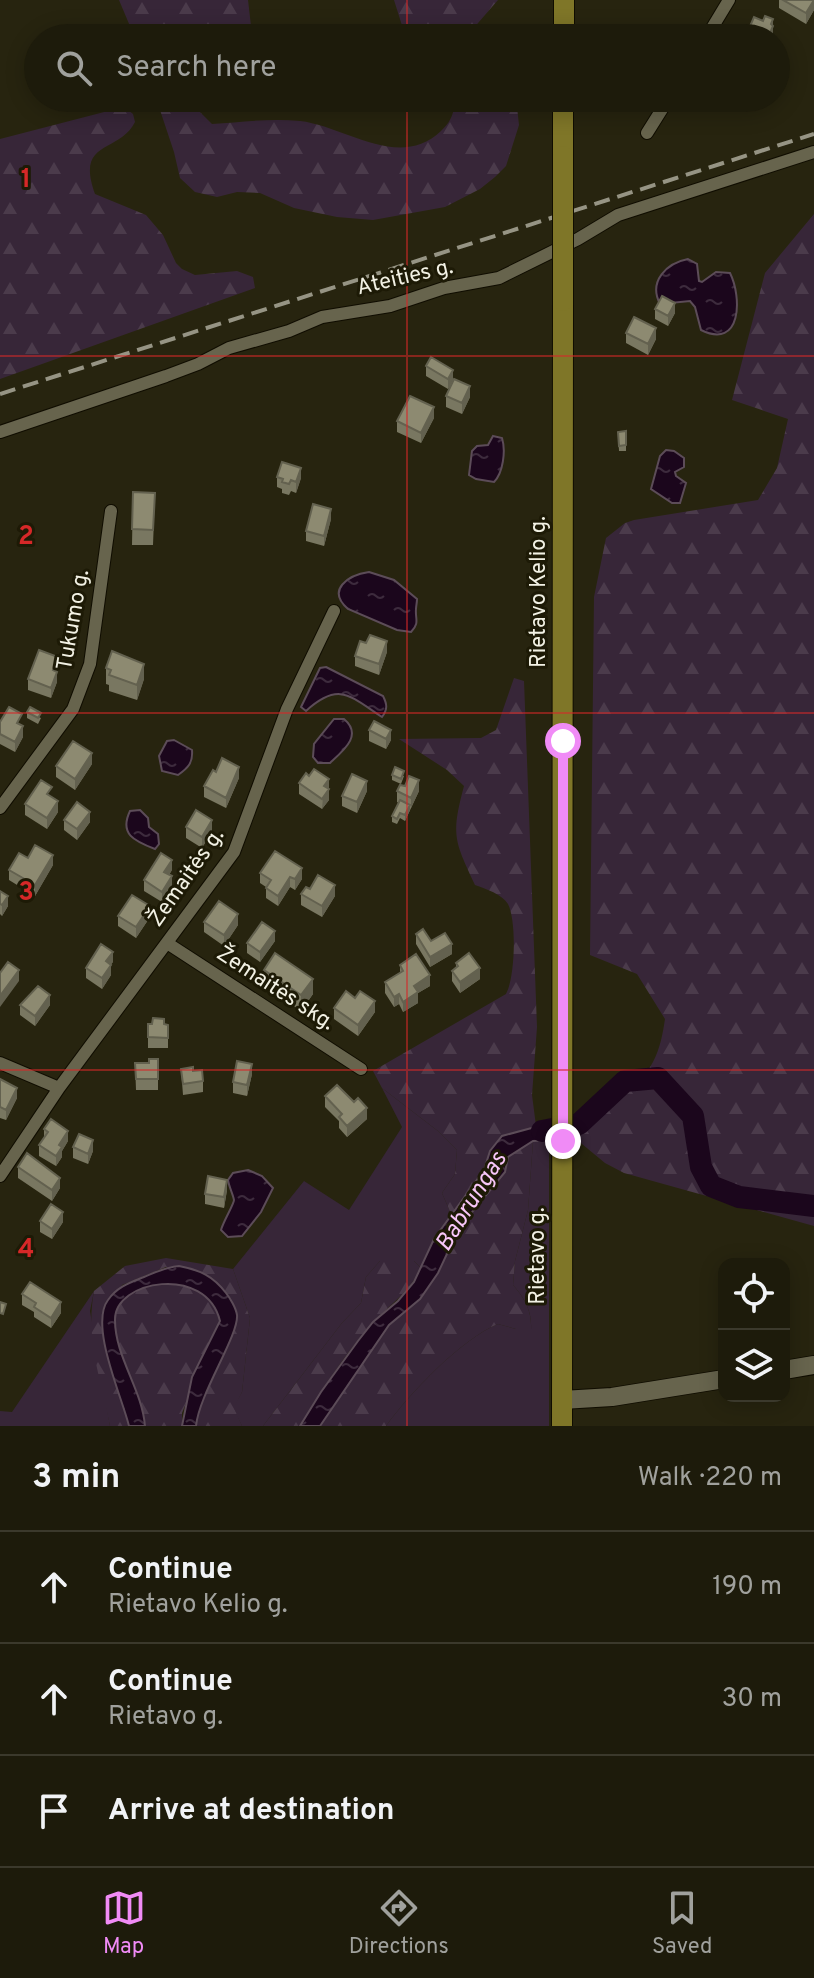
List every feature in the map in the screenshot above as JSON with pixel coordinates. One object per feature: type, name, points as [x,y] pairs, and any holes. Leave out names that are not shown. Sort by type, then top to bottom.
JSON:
[{"type":"main road","points":[[564,0],[564,24]]},
{"type":"main road","name":"Rietavo Kelio g.","points":[[563,112],[564,1086]]},
{"type":"main road","name":"Rietavo g.","points":[[562,1426],[564,1086]]},
{"type":"main road","points":[[790,1369],[814,1365]]},
{"type":"main road","points":[[562,1400],[612,1397],[718,1380]]},
{"type":"street","points":[[714,24],[729,0]]},
{"type":"street","points":[[647,133],[660,112]]},
{"type":"street","name":"Ateities g.","points":[[0,432],[166,376],[229,348],[289,331],[322,317],[390,306],[444,288],[499,278],[578,239],[618,215],[814,152]]},
{"type":"street","name":"Tukumo g.","points":[[0,808],[73,709],[82,687],[90,664],[111,511]]},
{"type":"street","name":"Žemaitės g.","points":[[0,1176],[59,1088],[234,852],[287,709],[334,611]]},
{"type":"street","name":"Žemaitės skg.","points":[[167,943],[361,1069]]},
{"type":"street","points":[[0,1063],[59,1088]]},
{"type":"green space","points":[[119,0],[248,0],[251,24],[129,24]]},
{"type":"green space","points":[[394,0],[498,0],[477,24],[402,24]]},
{"type":"green space","points":[[104,112],[130,112],[135,122],[128,132],[95,155],[91,164],[90,176],[95,194],[146,215],[163,235],[182,269],[195,275],[237,271],[253,277],[255,288],[0,379],[0,139]]},
{"type":"green space","points":[[161,112],[200,112],[212,124],[300,121],[390,147],[408,147],[425,142],[448,124],[453,112],[518,112],[519,125],[506,166],[480,189],[445,207],[373,220],[337,217],[294,208],[260,193],[237,192],[217,197],[195,192],[180,178]]},
{"type":"green space","points":[[814,214],[814,1226],[624,1173],[605,1163],[576,1139],[629,1092],[647,1071],[658,1052],[665,1019],[637,974],[590,955],[594,597],[606,538],[634,520],[758,500],[777,468],[788,419],[732,400],[765,273]]},
{"type":"green space","points":[[514,678],[524,681],[537,1027],[532,1095],[536,1126],[502,1137],[490,1151],[484,1170],[452,1216],[442,1193],[455,1174],[457,1150],[438,1131],[382,1088],[373,1071],[506,994],[513,963],[513,923],[505,900],[475,885],[459,847],[456,827],[464,786],[447,770],[399,739],[481,738],[496,730]]},
{"type":"green space","points":[[382,1088],[438,1131],[457,1150],[455,1174],[442,1193],[452,1216],[434,1239],[421,1268],[414,1261],[380,1261],[366,1277],[361,1303],[263,1426],[242,1426],[233,1408],[242,1392],[250,1318],[233,1269],[304,1181],[349,1210],[402,1127]]},
{"type":"green space","points":[[549,1140],[549,1426],[386,1426],[437,1368],[484,1331],[498,1324],[531,1329],[527,1306],[513,1285],[515,1261],[528,1210],[533,1141]]},
{"type":"green space","points":[[533,1141],[528,1210],[515,1261],[513,1285],[527,1306],[531,1330],[498,1324],[484,1331],[437,1368],[386,1426],[320,1426],[389,1325],[420,1299],[472,1212],[505,1172],[507,1157]]},
{"type":"green space","points":[[398,1257],[414,1261],[421,1268],[416,1277],[352,1348],[300,1426],[263,1426],[361,1303],[366,1277],[380,1261]]},
{"type":"green space","points":[[166,1258],[233,1269],[250,1318],[242,1392],[234,1408],[242,1426],[196,1426],[202,1398],[237,1316],[166,1267],[122,1285],[105,1347],[129,1426],[110,1426],[93,1343],[94,1291],[125,1266]]},
{"type":"green space","points":[[168,1281],[201,1293],[213,1304],[220,1321],[182,1413],[182,1426],[145,1426],[139,1399],[118,1342],[115,1314],[120,1303],[132,1293]]},
{"type":"green space","points":[[94,1291],[90,1311],[110,1426],[0,1426],[0,1411],[12,1412]]},
{"type":"water","points":[[688,259],[697,264],[699,281],[702,282],[716,272],[730,273],[737,307],[731,327],[725,333],[701,330],[695,307],[690,301],[660,304],[656,288],[662,274],[673,264]]},
{"type":"water","points":[[493,436],[502,438],[503,443],[500,473],[494,482],[476,479],[469,475],[472,451],[477,446],[488,445]]},
{"type":"water","points":[[666,450],[684,458],[684,467],[675,472],[686,483],[680,503],[672,503],[651,489],[660,456]]},
{"type":"water","points":[[369,572],[394,580],[417,599],[416,623],[411,632],[397,630],[348,609],[342,602],[339,590],[342,584],[354,576]]},
{"type":"water","points":[[326,667],[383,696],[386,706],[382,717],[353,698],[336,694],[327,696],[306,711],[301,707],[320,668]]},
{"type":"water","points":[[334,719],[344,719],[352,731],[352,737],[346,748],[330,763],[318,763],[313,757],[314,744]]},
{"type":"water","points":[[174,740],[192,750],[189,765],[178,775],[162,771],[159,756],[167,741]]},
{"type":"water","points":[[140,810],[148,818],[149,827],[158,834],[159,844],[155,849],[135,840],[126,826],[130,811]]},
{"type":"water","points":[[550,1123],[549,1140],[533,1141],[508,1157],[505,1172],[472,1212],[420,1299],[389,1325],[320,1426],[300,1426],[373,1322],[398,1301],[414,1282],[434,1239],[484,1170],[490,1151],[502,1136]]},
{"type":"water","points":[[248,1170],[262,1176],[273,1188],[261,1212],[242,1236],[228,1237],[221,1230],[234,1200],[228,1180],[233,1173]]},
{"type":"water","points":[[179,1266],[206,1275],[221,1287],[235,1309],[236,1324],[204,1398],[196,1426],[182,1426],[192,1377],[220,1321],[211,1303],[198,1291],[180,1285],[162,1284],[129,1295],[119,1306],[115,1320],[116,1334],[145,1426],[129,1426],[104,1343],[103,1311],[108,1300],[124,1286]]},
{"type":"building","points":[[783,0],[814,0],[806,13]]},
{"type":"building","points":[[765,16],[773,19],[771,24],[751,24],[754,17],[763,21]]},
{"type":"building","points":[[662,296],[675,303],[668,316],[655,309]]},
{"type":"building","points":[[634,317],[656,328],[648,344],[626,333]]},
{"type":"building","points":[[431,357],[453,370],[448,379],[426,366]]},
{"type":"building","points":[[454,379],[470,386],[462,403],[446,396]]},
{"type":"building","points":[[410,396],[434,407],[421,433],[397,421]]},
{"type":"building","points":[[626,431],[626,445],[619,446],[618,432]]},
{"type":"building","points":[[282,462],[301,468],[296,482],[291,480],[289,484],[277,477]]},
{"type":"building","points":[[133,492],[155,493],[153,530],[132,529]]},
{"type":"building","points":[[313,504],[331,509],[324,536],[306,531]]},
{"type":"building","points":[[370,635],[387,641],[379,664],[355,656],[360,641],[366,643]]},
{"type":"building","points":[[39,650],[58,657],[51,688],[28,679]]},
{"type":"building","points":[[112,651],[144,664],[137,685],[109,675],[111,670],[106,668]]},
{"type":"building","points":[[9,707],[22,714],[17,723],[23,726],[15,742],[0,734],[0,722]]},
{"type":"building","points":[[30,707],[41,713],[38,718],[27,712]]},
{"type":"building","points":[[374,721],[391,730],[386,739],[369,730]]},
{"type":"building","points":[[73,741],[92,753],[75,779],[56,766]]},
{"type":"building","points":[[222,758],[239,767],[226,798],[204,786],[213,770],[216,772]]},
{"type":"building","points":[[395,767],[404,771],[401,779],[392,775]]},
{"type":"building","points":[[314,769],[329,779],[324,786],[329,789],[322,799],[299,783],[306,773],[309,776]]},
{"type":"building","points":[[352,774],[367,781],[357,802],[342,796]]},
{"type":"building","points":[[409,776],[419,780],[411,798],[397,791],[400,785],[405,786]]},
{"type":"building","points":[[41,780],[52,787],[47,794],[58,801],[47,818],[25,804]]},
{"type":"building","points":[[400,800],[410,805],[405,815],[400,813],[397,819],[392,816]]},
{"type":"building","points":[[77,802],[90,812],[77,829],[64,820]]},
{"type":"building","points":[[196,810],[212,820],[202,837],[186,827]]},
{"type":"building","points":[[35,845],[53,855],[35,885],[9,870],[19,853],[28,858]]},
{"type":"building","points":[[275,851],[302,868],[295,879],[290,877],[278,896],[266,888],[271,880],[260,873]]},
{"type":"building","points":[[161,853],[172,860],[164,872],[172,876],[162,892],[144,880]]},
{"type":"building","points":[[318,875],[335,885],[322,906],[301,894],[306,887],[310,889]]},
{"type":"building","points":[[0,891],[8,896],[2,905],[0,904]]},
{"type":"building","points":[[132,895],[150,906],[136,927],[118,916]]},
{"type":"building","points":[[219,901],[238,914],[224,935],[204,922]]},
{"type":"building","points":[[262,922],[275,931],[260,952],[247,943]]},
{"type":"building","points":[[423,929],[431,941],[445,933],[452,944],[430,957],[416,934]]},
{"type":"building","points":[[101,944],[113,952],[106,961],[111,965],[102,978],[86,968]]},
{"type":"building","points":[[275,953],[313,979],[301,995],[264,970]]},
{"type":"building","points":[[469,953],[480,968],[460,982],[452,971],[458,966],[456,963]]},
{"type":"building","points":[[416,954],[430,975],[414,986],[418,992],[403,1002],[399,994],[394,997],[385,982],[403,971],[400,965]]},
{"type":"building","points":[[8,962],[19,970],[0,996],[0,973]]},
{"type":"building","points":[[38,986],[50,995],[35,1016],[20,1005]]},
{"type":"building","points":[[346,991],[355,998],[360,991],[375,1001],[358,1025],[334,1008]]},
{"type":"building","points":[[153,1018],[164,1019],[164,1024],[168,1025],[168,1038],[148,1037],[148,1024],[152,1024]]},
{"type":"building","points":[[149,1059],[158,1059],[158,1079],[136,1079],[135,1063],[149,1063]]},
{"type":"building","points":[[237,1061],[252,1064],[247,1085],[233,1082]]},
{"type":"building","points":[[193,1067],[193,1071],[202,1070],[203,1081],[183,1084],[181,1069]]},
{"type":"building","points":[[0,1079],[17,1088],[6,1110],[0,1107]]},
{"type":"building","points":[[337,1085],[354,1102],[358,1098],[367,1108],[347,1126],[339,1117],[342,1114],[325,1096]]},
{"type":"building","points":[[51,1119],[68,1131],[56,1156],[39,1145],[48,1132],[44,1129]]},
{"type":"building","points":[[79,1134],[93,1140],[88,1154],[73,1147]]},
{"type":"building","points":[[27,1153],[60,1178],[52,1190],[18,1167]]},
{"type":"building","points":[[208,1176],[227,1180],[224,1197],[205,1194]]},
{"type":"building","points":[[51,1204],[63,1212],[52,1229],[40,1221]]},
{"type":"building","points":[[30,1282],[61,1302],[51,1318],[22,1294]]},
{"type":"building","points":[[0,1302],[6,1304],[3,1314],[0,1313]]},
{"type":"waterway","name":"Babrungas","points":[[542,1131],[579,1124],[625,1081],[658,1078],[693,1116],[701,1167],[711,1186],[739,1197],[814,1206]]},
{"type":"railway","points":[[0,394],[814,134]]},
{"type":"route","points":[[563,741],[563,1141]]}]
